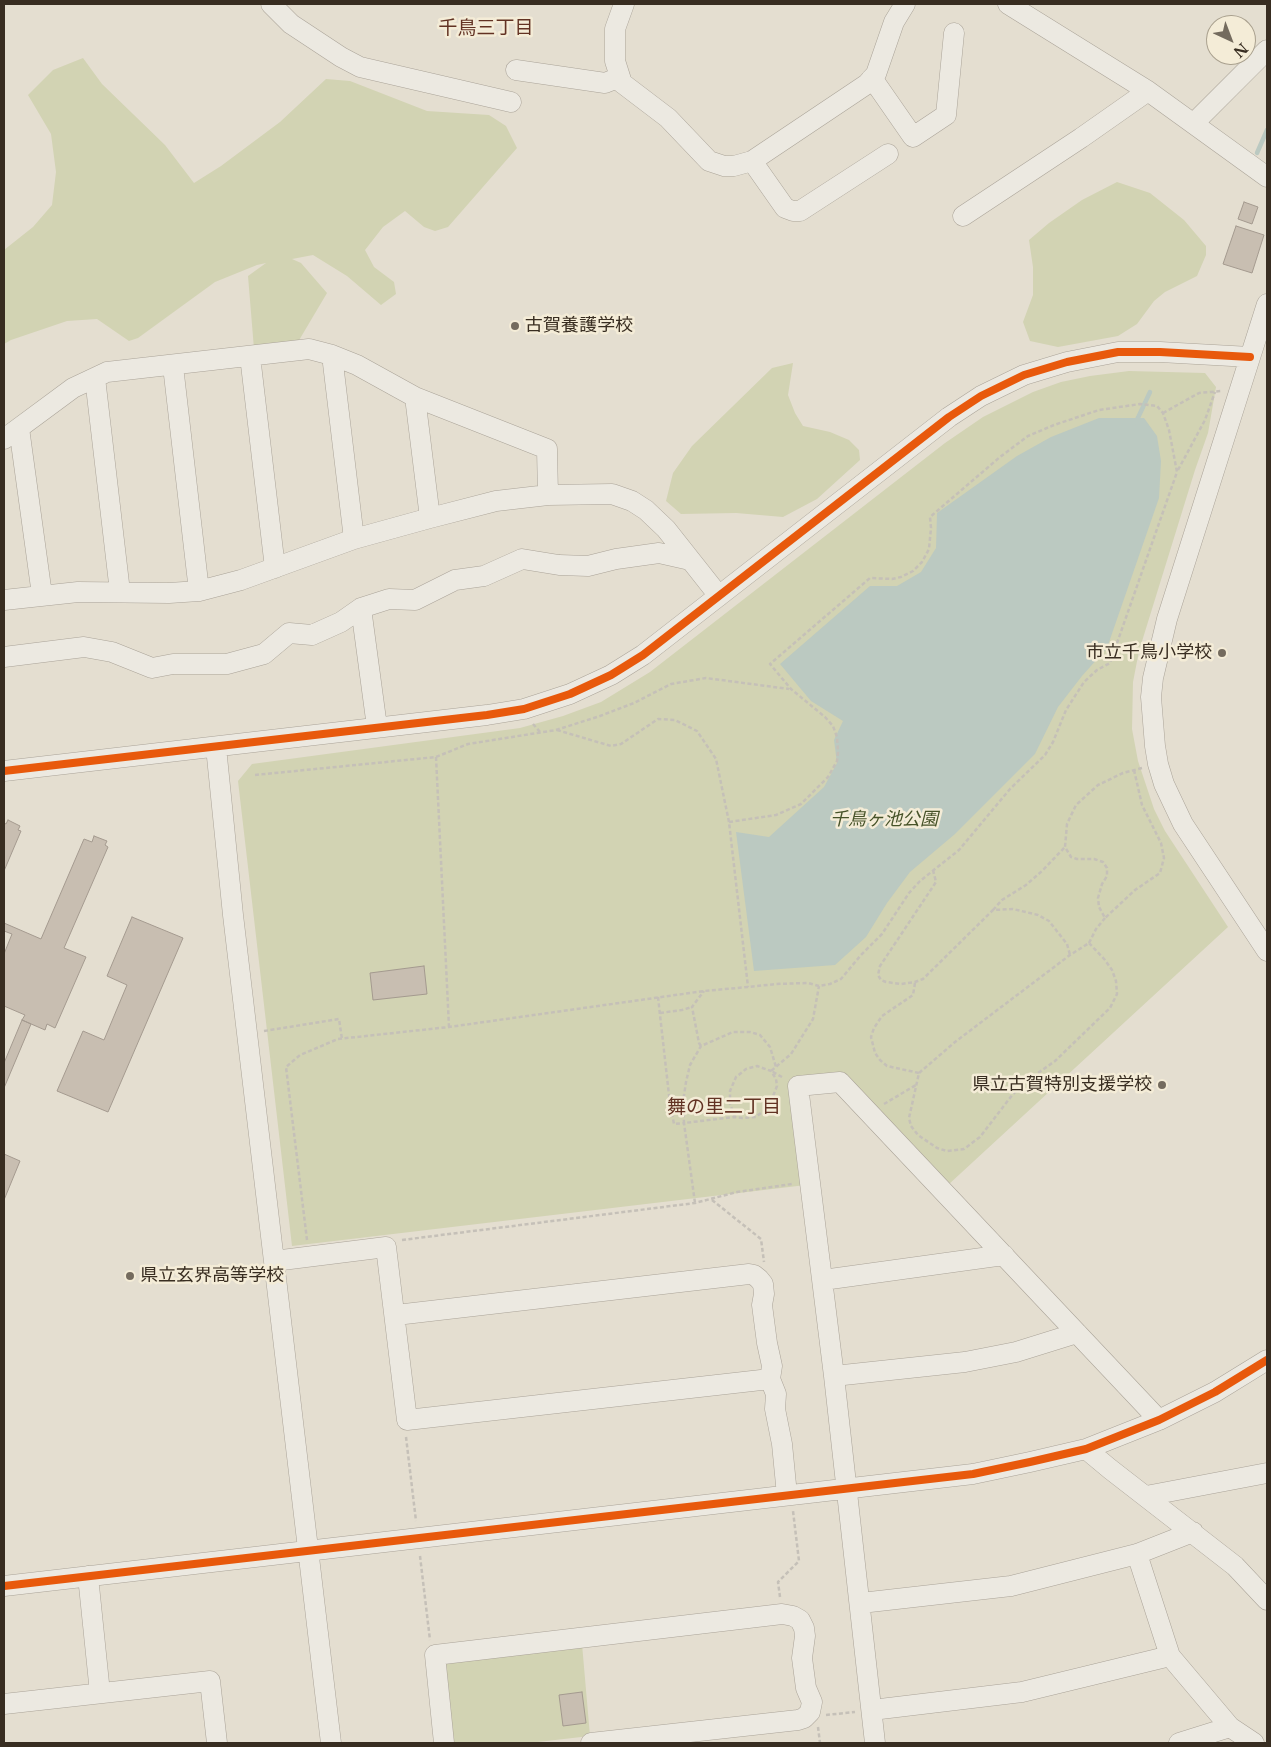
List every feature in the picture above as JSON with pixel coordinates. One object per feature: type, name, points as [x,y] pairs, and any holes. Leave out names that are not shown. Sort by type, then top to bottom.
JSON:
[{"type":"street","points":[[272,4],[291,24],[340,57],[360,67],[511,102]]},
{"type":"street","points":[[624,4],[616,29],[615,61],[622,83],[668,118],[709,161],[724,166],[734,166],[752,161],[867,84],[876,74],[894,22],[905,4]]},
{"type":"street","points":[[1008,4],[1148,91],[1267,177]]},
{"type":"street","points":[[872,78],[913,137],[946,115],[954,33]]},
{"type":"street","points":[[1194,124],[1267,50]]},
{"type":"street","points":[[516,70],[605,83],[620,77]]},
{"type":"street","points":[[963,216],[1148,91]]},
{"type":"street","points":[[752,161],[784,208],[800,211],[888,154]]},
{"type":"street","points":[[1267,304],[1167,619],[1153,678],[1152,714],[1158,764],[1164,784],[1183,824],[1267,951]]},
{"type":"street","points":[[42,595],[12,433],[73,388],[107,372],[173,366],[309,349],[332,355],[357,365],[415,397],[547,449],[548,495]]},
{"type":"street","points":[[4,771],[487,715],[514,710],[570,694],[611,675],[643,655],[949,417],[981,396],[1024,375],[1067,362],[1118,352],[1250,356]]},
{"type":"street","points":[[332,355],[354,539]]},
{"type":"street","points":[[250,356],[275,568]]},
{"type":"street","points":[[173,366],[199,591]]},
{"type":"street","points":[[95,378],[120,592]]},
{"type":"street","points":[[415,397],[430,518]]},
{"type":"street","points":[[4,600],[78,592],[169,593],[199,591],[241,580],[354,539],[496,501],[548,495],[612,494],[632,501],[646,510],[666,529],[719,596]]},
{"type":"street","points":[[4,657],[84,647],[112,652],[152,668],[173,664],[227,664],[264,654],[289,633],[312,634],[341,622],[361,608],[389,600],[416,600],[455,580],[484,576],[522,559],[559,565],[588,566],[616,559],[659,553],[690,560]]},
{"type":"street","points":[[361,608],[377,728]]},
{"type":"street","points":[[216,747],[247,1033],[331,1743]]},
{"type":"street","points":[[875,1743],[861,1603],[798,1086],[840,1082],[1159,1420]]},
{"type":"street","points":[[274,1261],[386,1247],[396,1315],[407,1420],[770,1379]]},
{"type":"street","points":[[823,1280],[1004,1255]]},
{"type":"street","points":[[396,1315],[749,1274],[760,1278],[763,1284],[762,1305],[772,1366],[770,1379],[776,1394],[776,1409],[782,1444],[787,1495]]},
{"type":"street","points":[[834,1376],[966,1362],[1016,1352],[1077,1333]]},
{"type":"street","points":[[4,1586],[974,1474],[1086,1449],[1159,1420],[1215,1392],[1267,1360]]},
{"type":"street","points":[[1086,1449],[1235,1566],[1267,1600]]},
{"type":"street","points":[[1146,1496],[1267,1473]]},
{"type":"street","points":[[861,1603],[1011,1586],[1137,1554],[1193,1532]]},
{"type":"street","points":[[1137,1554],[1170,1656],[1230,1727],[1254,1743]]},
{"type":"street","points":[[88,1576],[100,1693]]},
{"type":"street","points":[[444,1743],[435,1655],[782,1614],[793,1616],[800,1620],[805,1636],[802,1658],[806,1688],[812,1702],[810,1712],[804,1718],[591,1743]]},
{"type":"street","points":[[872,1710],[1022,1692],[1170,1656]]},
{"type":"street","points":[[4,1704],[210,1681],[217,1743]]},
{"type":"street","points":[[1179,1743],[1230,1727]]},
{"type":"path","points":[[1163,413],[1199,393],[1215,392],[1242,385]]},
{"type":"path","points":[[309,1258],[286,1067],[300,1055],[342,1039],[449,1027],[704,991],[808,983],[820,986],[841,979],[882,934],[909,893],[920,881],[959,850],[1010,789],[1045,755],[1053,742],[1066,710],[1084,682],[1097,670],[1110,664],[1177,472],[1205,420],[1215,392]]},
{"type":"path","points":[[729,822],[768,817],[793,808],[811,795],[833,770],[838,752],[837,737],[833,726],[791,689],[770,664],[870,578],[892,579],[913,571],[922,562],[929,549],[930,516],[1000,457],[1028,436],[1054,425],[1099,410],[1150,404],[1157,406],[1163,413],[1170,430],[1177,472]]},
{"type":"path","points":[[255,775],[436,757],[468,744],[556,730],[617,709],[671,684],[706,678],[791,689]]},
{"type":"path","points":[[556,730],[611,746],[621,744],[658,719],[675,720],[697,731],[716,759],[729,822],[748,987]]},
{"type":"path","points":[[436,757],[449,1027]]},
{"type":"path","points":[[1105,918],[1099,907],[1098,898],[1102,884],[1107,876],[1107,868],[1103,862],[1094,858],[1077,859],[1071,857],[1065,847],[1070,814],[1076,805],[1098,785],[1122,773],[1158,764]]},
{"type":"path","points":[[1089,943],[1105,960],[1112,970],[1116,981],[1117,994],[1110,1008],[1055,1061],[1028,1080],[1013,1094],[980,1137],[964,1149],[947,1151],[937,1148],[918,1135],[911,1126],[909,1118],[920,1073],[956,1042],[1070,955],[1089,943],[1096,929],[1105,918],[1136,890],[1160,874],[1164,858],[1161,843],[1142,805],[1134,770]]},
{"type":"path","points":[[933,870],[936,882],[878,970],[878,975],[886,982],[901,984],[923,980],[1002,900],[1026,885],[1065,847]]},
{"type":"path","points":[[993,910],[1013,909],[1038,915],[1049,921],[1067,944],[1070,955]]},
{"type":"path","points":[[915,982],[913,995],[882,1016],[874,1028],[871,1037],[875,1053],[887,1066],[920,1073]]},
{"type":"path","points":[[772,1071],[791,1054],[813,1019],[820,986]]},
{"type":"path","points":[[660,1013],[692,1007],[704,991]]},
{"type":"path","points":[[658,997],[674,1124],[734,1116],[742,1118],[756,1117],[766,1110],[773,1099],[776,1086],[772,1071]]},
{"type":"path","points":[[692,1007],[699,1042],[702,1046]]},
{"type":"path","points":[[247,1033],[339,1019],[342,1039]]},
{"type":"path","points":[[695,1203],[683,1102],[690,1065],[696,1054],[702,1046],[733,1032],[750,1032],[760,1035],[770,1047],[776,1068]]},
{"type":"path","points":[[734,1116],[730,1091],[736,1077],[746,1068],[750,1067],[762,1067],[772,1071]]},
{"type":"path","points":[[870,1112],[916,1085]]},
{"type":"path","points":[[386,1247],[400,1240],[695,1203],[737,1192],[811,1181]]},
{"type":"path","points":[[712,1200],[761,1239],[765,1267],[760,1278]]},
{"type":"path","points":[[407,1420],[406,1428],[430,1648],[435,1655]]},
{"type":"path","points":[[782,1614],[778,1582],[798,1561],[793,1511],[787,1495]]},
{"type":"path","points":[[810,1712],[817,1716],[872,1710]]},
{"type":"green space","points":[[83,58],[102,84],[165,145],[194,183],[221,166],[280,122],[326,79],[350,81],[427,111],[489,115],[506,126],[517,148],[448,227],[435,231],[424,227],[405,211],[383,227],[365,250],[374,267],[394,282],[396,294],[381,305],[347,276],[313,255],[292,259],[301,263],[327,293],[298,342],[254,349],[248,276],[266,263],[215,282],[138,338],[129,341],[97,319],[67,321],[4,344],[4,250],[33,227],[52,205],[56,172],[51,134],[28,95],[53,70]]},
{"type":"green space","points":[[1117,182],[1150,193],[1184,220],[1206,246],[1206,255],[1197,276],[1165,292],[1154,301],[1137,324],[1118,336],[1058,347],[1030,341],[1023,322],[1033,295],[1033,267],[1029,240],[1049,223],[1082,200]]},
{"type":"green space","points":[[793,363],[788,395],[795,413],[803,426],[830,432],[849,440],[859,450],[860,460],[817,499],[783,517],[736,513],[681,514],[666,501],[673,473],[692,446],[772,368]]},
{"type":"green space","name":"千鳥ヶ池公園","points":[[1129,371],[1205,373],[1216,387],[1208,433],[1139,651],[1133,682],[1132,729],[1138,761],[1154,809],[1165,831],[1228,927],[948,1185],[842,1076],[791,1079],[806,1185],[292,1246],[238,781],[252,764],[520,728],[563,716],[601,702],[650,672],[945,443],[983,417],[1033,392],[1061,382]]},
{"type":"green space","points":[[582,1644],[590,1736],[529,1743],[452,1743],[442,1665],[447,1660]]},
{"type":"shaded area","points":[[1099,418],[1144,418],[1157,436],[1161,461],[1159,498],[1107,648],[1058,707],[1035,754],[955,834],[910,872],[887,903],[866,937],[835,965],[754,971],[736,832],[769,837],[824,787],[837,763],[834,740],[843,721],[811,701],[780,664],[870,586],[897,586],[921,572],[936,548],[937,513],[1017,456],[1051,437]]},
{"type":"building","points":[[1244,202],[1258,207],[1252,224],[1238,219]]},
{"type":"building","points":[[1236,226],[1264,235],[1252,273],[1223,264]]},
{"type":"building","points":[[8,820],[20,826],[18,830],[21,831],[4,871],[4,823],[6,824]]},
{"type":"building","points":[[94,836],[107,841],[105,845],[108,847],[64,948],[86,957],[55,1028],[47,1024],[45,1030],[22,1020],[25,1015],[4,1006],[4,954],[12,934],[4,931],[4,923],[41,939],[84,839],[92,842]]},
{"type":"building","points":[[132,917],[183,938],[108,1112],[57,1091],[83,1031],[104,1040],[127,985],[107,976]]},
{"type":"building","points":[[424,966],[427,994],[373,1000],[370,973]]},
{"type":"building","points":[[22,1020],[31,1024],[4,1088],[4,1063]]},
{"type":"building","points":[[4,1154],[20,1161],[4,1200]]},
{"type":"building","points":[[582,1692],[586,1723],[563,1726],[559,1695]]},
{"type":"waterway","points":[[1257,153],[1267,130]]},
{"type":"waterway","points":[[1136,422],[1150,392]]},
{"type":"cycle path","points":[[4,771],[487,715],[524,709],[570,694],[611,675],[643,655],[949,417],[981,396],[1024,375],[1067,362],[1118,352],[1160,352],[1250,357]]},
{"type":"cycle path","points":[[4,1586],[973,1474],[1086,1449],[1159,1420],[1215,1392],[1267,1360]]},
{"type":"place","name":"古賀養護学校","points":[[515,326]]},
{"type":"place","name":"市立千鳥小学校","points":[[1222,653]]},
{"type":"place","name":"県立古賀特別支援学校","points":[[1162,1085]]},
{"type":"place","name":"県立玄界高等学校","points":[[130,1276]]},
{"type":"district","name":"千鳥三丁目","points":[[486,29]]},
{"type":"district","name":"舞の里二丁目","points":[[724,1108]]}]
